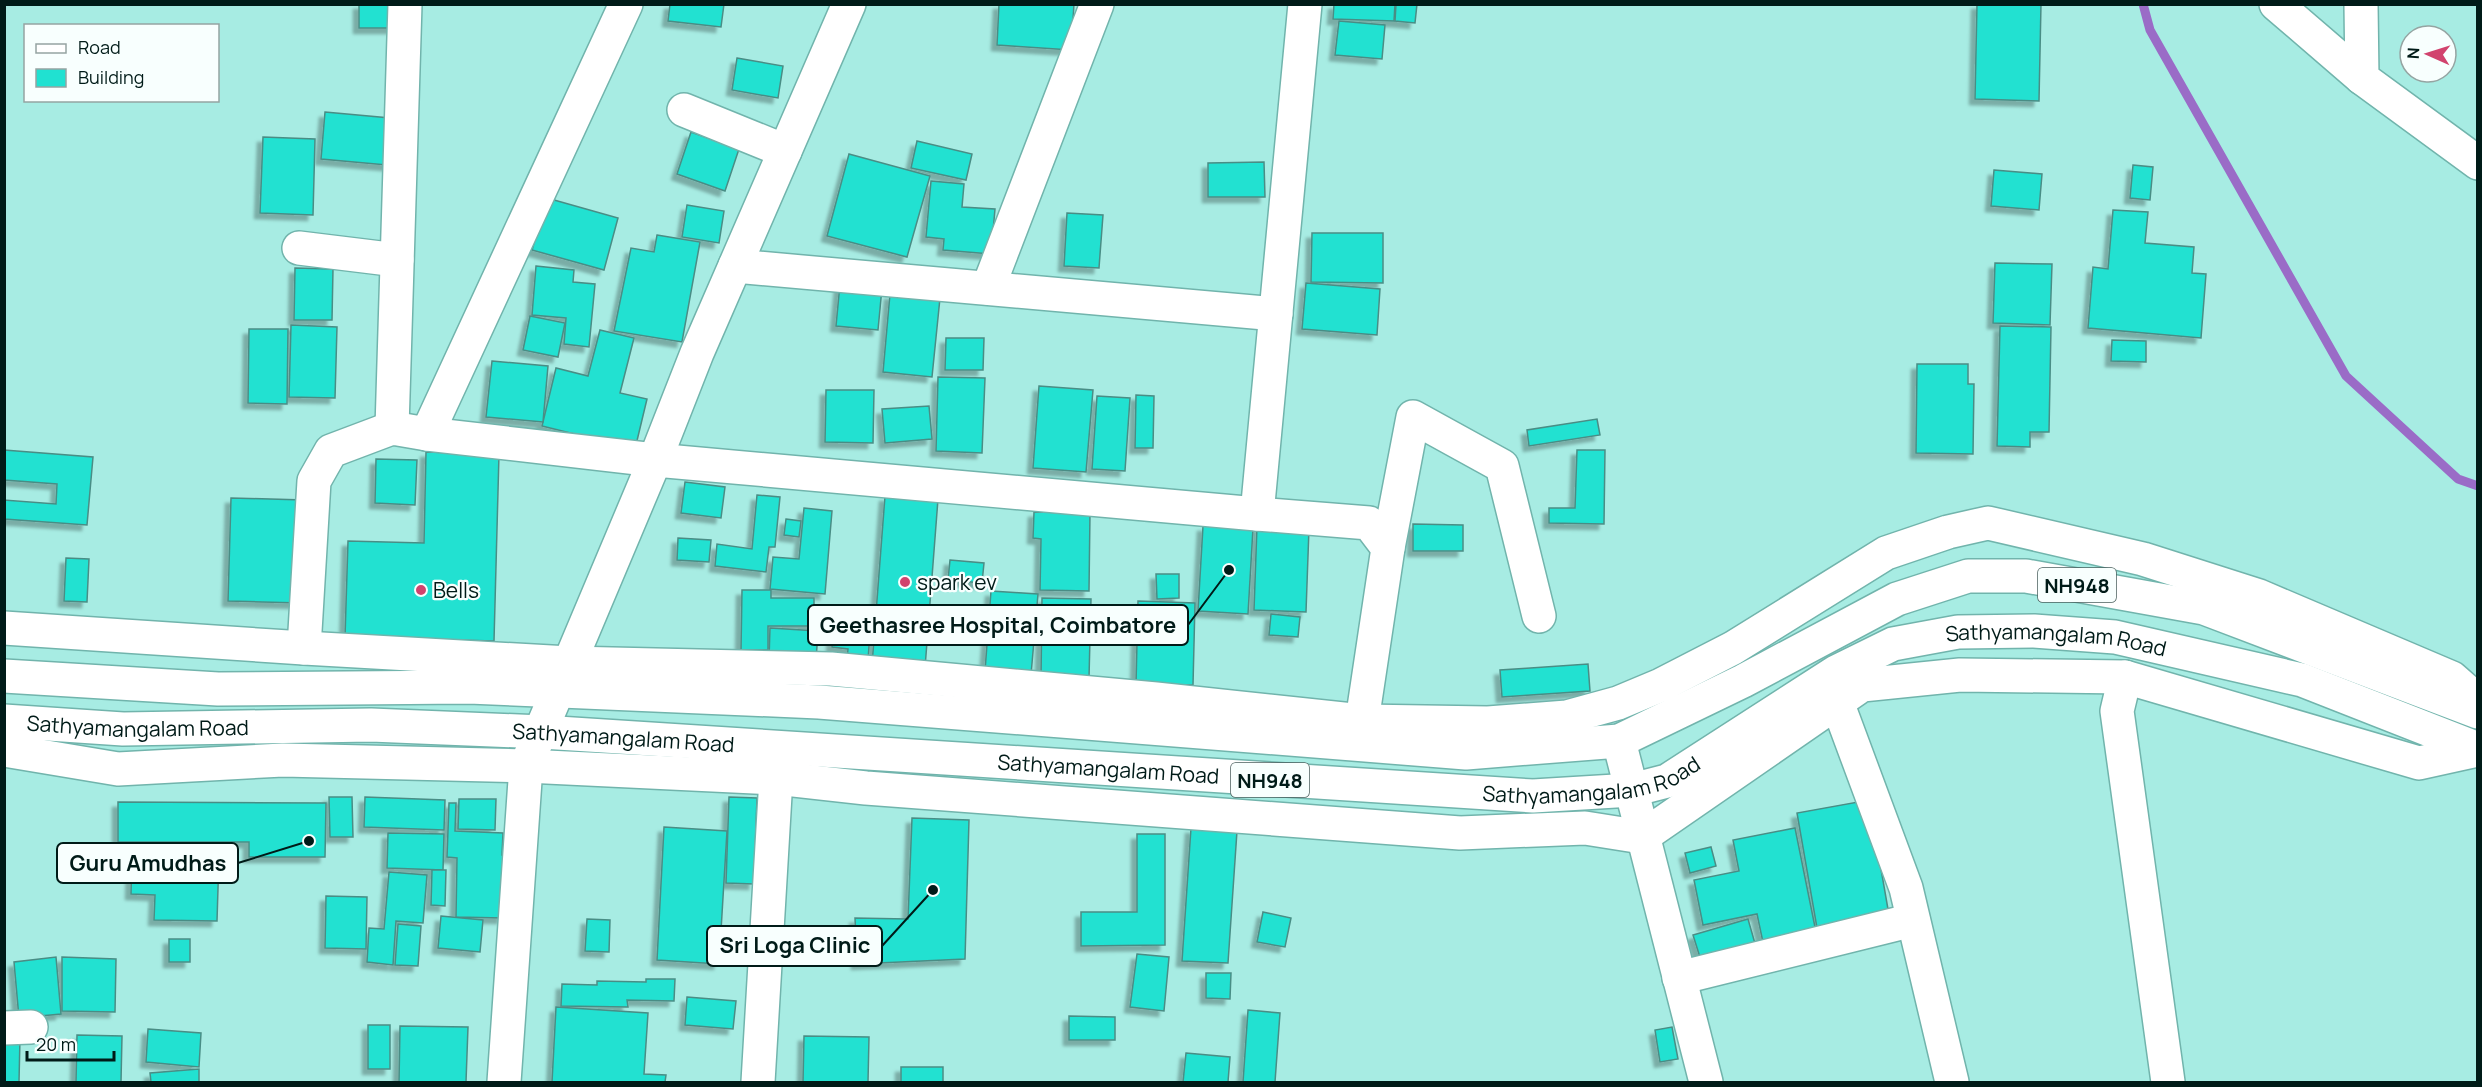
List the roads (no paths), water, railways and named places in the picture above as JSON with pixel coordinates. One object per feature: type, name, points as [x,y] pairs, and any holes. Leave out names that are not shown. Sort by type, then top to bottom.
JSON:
[{"type":"main road","points":[[392,428],[405,4]]},
{"type":"main road","points":[[427,434],[626,4]]},
{"type":"main road","points":[[504,1083],[526,766],[655,460],[697,353],[849,4]]},
{"type":"main road","points":[[988,288],[1097,4]]},
{"type":"main road","points":[[1257,514],[1305,4]]},
{"type":"main road","points":[[2276,4],[2362,78],[2478,163]]},
{"type":"main road","points":[[2361,4],[2362,78]]},
{"type":"main road","points":[[684,110],[785,151]]},
{"type":"main road","points":[[299,248],[397,260]]},
{"type":"main road","points":[[735,266],[1276,314]]},
{"type":"main road","points":[[1362,721],[1388,548],[1413,417],[1502,466],[1539,616]]},
{"type":"main road","points":[[304,648],[314,481],[331,451],[392,428],[655,460],[1369,523],[1388,548]]},
{"type":"main road","points":[[4,628],[304,648],[564,677],[831,669],[1156,699],[1362,721],[1499,722],[1567,717],[1618,703],[1661,685],[1733,648],[1886,552],[1948,532],[1988,523],[2143,559],[2259,597],[2452,678],[2478,701]]},
{"type":"main road","name":"NH948","points":[[4,676],[218,689],[469,687],[564,677],[819,702],[1466,753],[1619,741],[1743,681],[1897,598],[1968,576],[2026,576],[2204,608],[2478,712]]},
{"type":"main road","name":"Sathyamangalam Road","points":[[4,722],[123,729],[371,724],[542,732],[1533,796],[1632,790],[1667,781],[1836,672],[1893,644],[1958,632],[2045,632],[2115,637],[2302,680],[2478,750]]},
{"type":"main road","points":[[4,750],[118,769],[283,760],[526,766],[776,778],[866,788],[1460,833],[1585,828],[1642,837],[1863,685],[1960,675],[2125,677],[2419,763],[2478,750]]},
{"type":"main road","points":[[2125,677],[2117,711],[2168,1083]]},
{"type":"main road","points":[[1837,702],[1906,888],[1953,1083]]},
{"type":"main road","points":[[1619,741],[1706,1083]]},
{"type":"main road","points":[[758,1083],[776,778]]},
{"type":"main road","points":[[1679,978],[1913,920]]},
{"type":"waterway","points":[[2143,4],[2150,30],[2346,376],[2458,479],[2478,486]]},
{"type":"place","name":"Geethasree Hospital, Coimbatore","points":[[1229,570]]},
{"type":"place","name":"spark ev","points":[[905,582]]},
{"type":"place","name":"Bells","points":[[421,590]]},
{"type":"place","name":"Guru Amudhas","points":[[309,841]]},
{"type":"place","name":"Sri Loga Clinic","points":[[933,890]]}]
